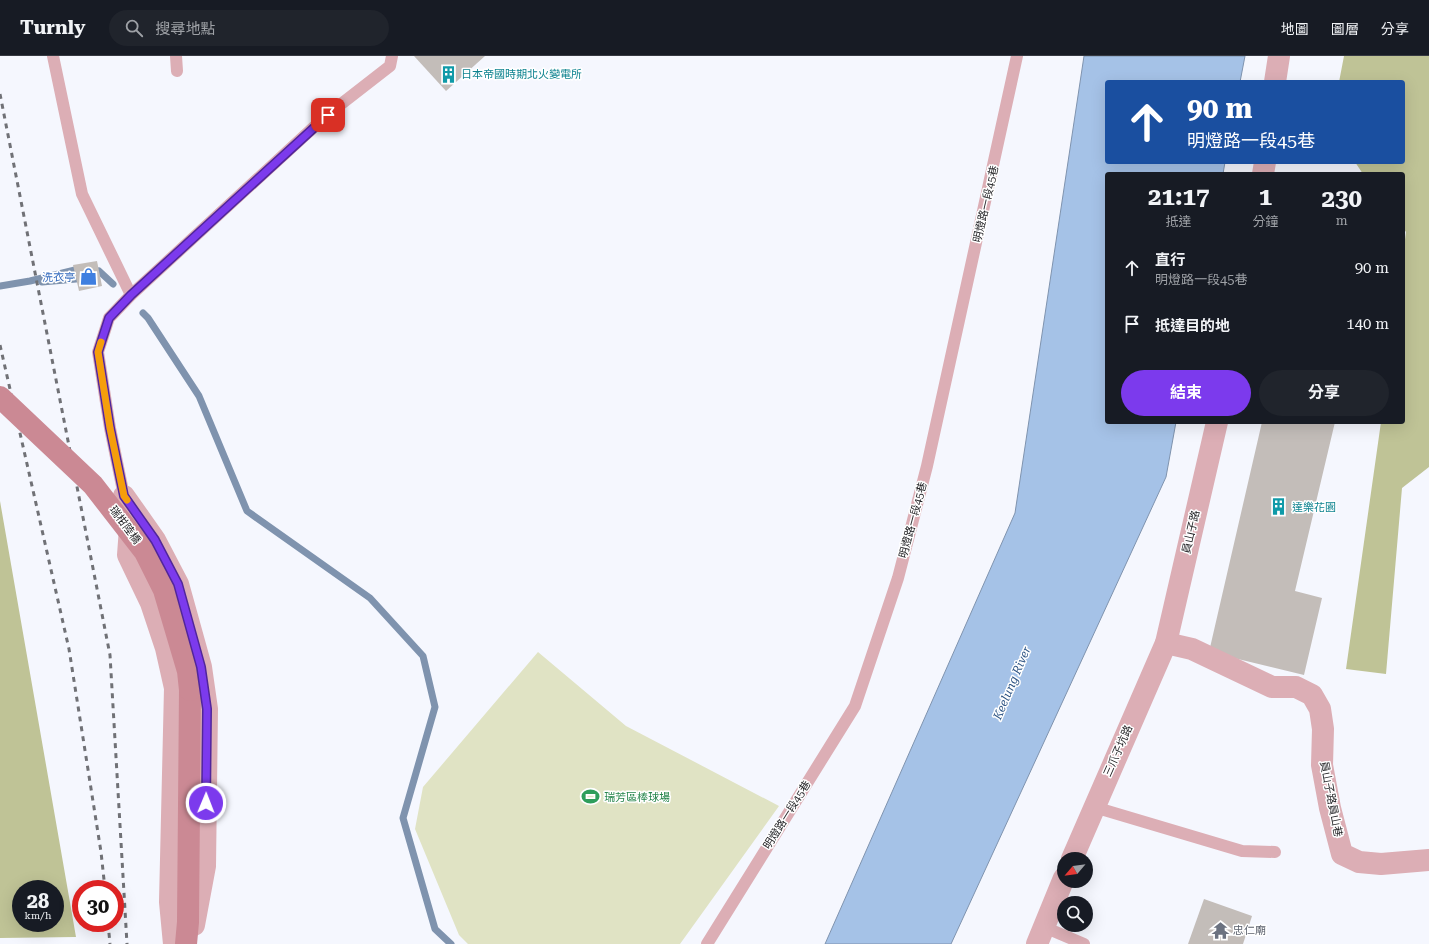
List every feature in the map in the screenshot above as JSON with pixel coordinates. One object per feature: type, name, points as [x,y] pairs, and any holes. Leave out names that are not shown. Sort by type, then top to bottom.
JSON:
[{"type":"main road","name":"瑞柑陸橋","points":[[0,397],[93,485],[145,552],[164,590],[188,671],[190,690],[188,938]]},
{"type":"street","points":[[1275,80],[1278,56]]},
{"type":"street","name":"員山子路","points":[[1166,643],[1217,424]]},
{"type":"street","points":[[124,496],[155,540],[178,584],[201,667],[207,709],[205,866],[188,938]]},
{"type":"street","points":[[124,496],[130,528],[128,555],[152,603],[166,648],[175,688],[170,902],[174,944]]},
{"type":"street","name":"三爪子坑路","points":[[1075,852],[1166,643]]},
{"type":"street","name":"員山子路員山巷","points":[[1166,643],[1192,649],[1272,687],[1296,687],[1312,696],[1320,709],[1323,729],[1322,765],[1330,808],[1342,854],[1359,862],[1374,863],[1429,860]]},
{"type":"street","points":[[1040,935],[1060,888]]},
{"type":"lane","points":[[53,56],[82,194],[131,295]]},
{"type":"lane","points":[[176,56],[176,71]]},
{"type":"lane","points":[[124,496],[110,428],[98,352],[109,318],[131,295],[328,115],[390,66],[392,56]]},
{"type":"lane","name":"明燈路一段45巷","points":[[707,944],[855,706],[898,578],[927,466],[1017,56]]},
{"type":"lane","points":[[1094,807],[1242,851],[1275,852]]},
{"type":"lane","points":[[1040,935],[1084,944]]},
{"type":"green space","points":[[1344,56],[1429,56],[1429,467],[1402,488],[1386,674],[1346,669],[1381,424],[1405,424],[1405,172],[1362,172],[1356,164],[1405,164],[1405,80],[1339,80]]},
{"type":"green space","points":[[0,501],[72,914],[72,932],[75,932],[76,937],[0,938]]},
{"type":"green space","name":"瑞芳區棒球場","points":[[538,652],[626,726],[779,806],[680,944],[468,944],[459,935],[415,829],[423,787]]},
{"type":"water","name":"Keelung River","points":[[1084,56],[1245,56],[1240,80],[1105,80],[1105,164],[1225,164],[1223,172],[1105,172],[1105,424],[1176,424],[1166,477],[951,944],[825,944],[1015,513]]},
{"type":"building","name":"日本帝國時期北火變電所","points":[[414,56],[485,56],[446,91]]},
{"type":"building","name":"洗衣亭","points":[[97,261],[102,286],[79,291],[73,265]]},
{"type":"building","name":"達樂花園","points":[[1262,424],[1335,424],[1295,591],[1322,598],[1304,675],[1209,652]]},
{"type":"building","name":"忠仁廟","points":[[1204,899],[1252,916],[1243,944],[1188,944]]},
{"type":"waterway","points":[[0,286],[30,281],[75,270]]},
{"type":"waterway","points":[[99,271],[113,284]]},
{"type":"waterway","points":[[42,282],[76,279]]},
{"type":"waterway","points":[[143,313],[148,318],[199,396],[247,511],[370,598],[423,656],[435,707],[403,818],[435,929],[451,944]]},
{"type":"railway","points":[[0,94],[110,655],[127,944]]},
{"type":"railway","points":[[0,345],[69,649],[101,852],[104,880]]},
{"type":"railway","points":[[109,932],[110,944]]},
{"type":"slow traffic","points":[[101,342],[98,352],[110,428],[124,496],[127,500]]},
{"type":"place","name":"日本帝國時期北火變電所","points":[[448,74]]},
{"type":"place","name":"洗衣亭","points":[[88,277]]},
{"type":"place","name":"達樂花園","points":[[1279,507]]},
{"type":"place","name":"瑞芳區棒球場","points":[[591,797]]},
{"type":"place","name":"忠仁廟","points":[[1220,930]]},
{"type":"route","points":[[206,803],[207,709],[201,667],[178,584],[155,540],[124,496],[110,428],[98,352],[109,318],[131,295],[328,115]]}]
